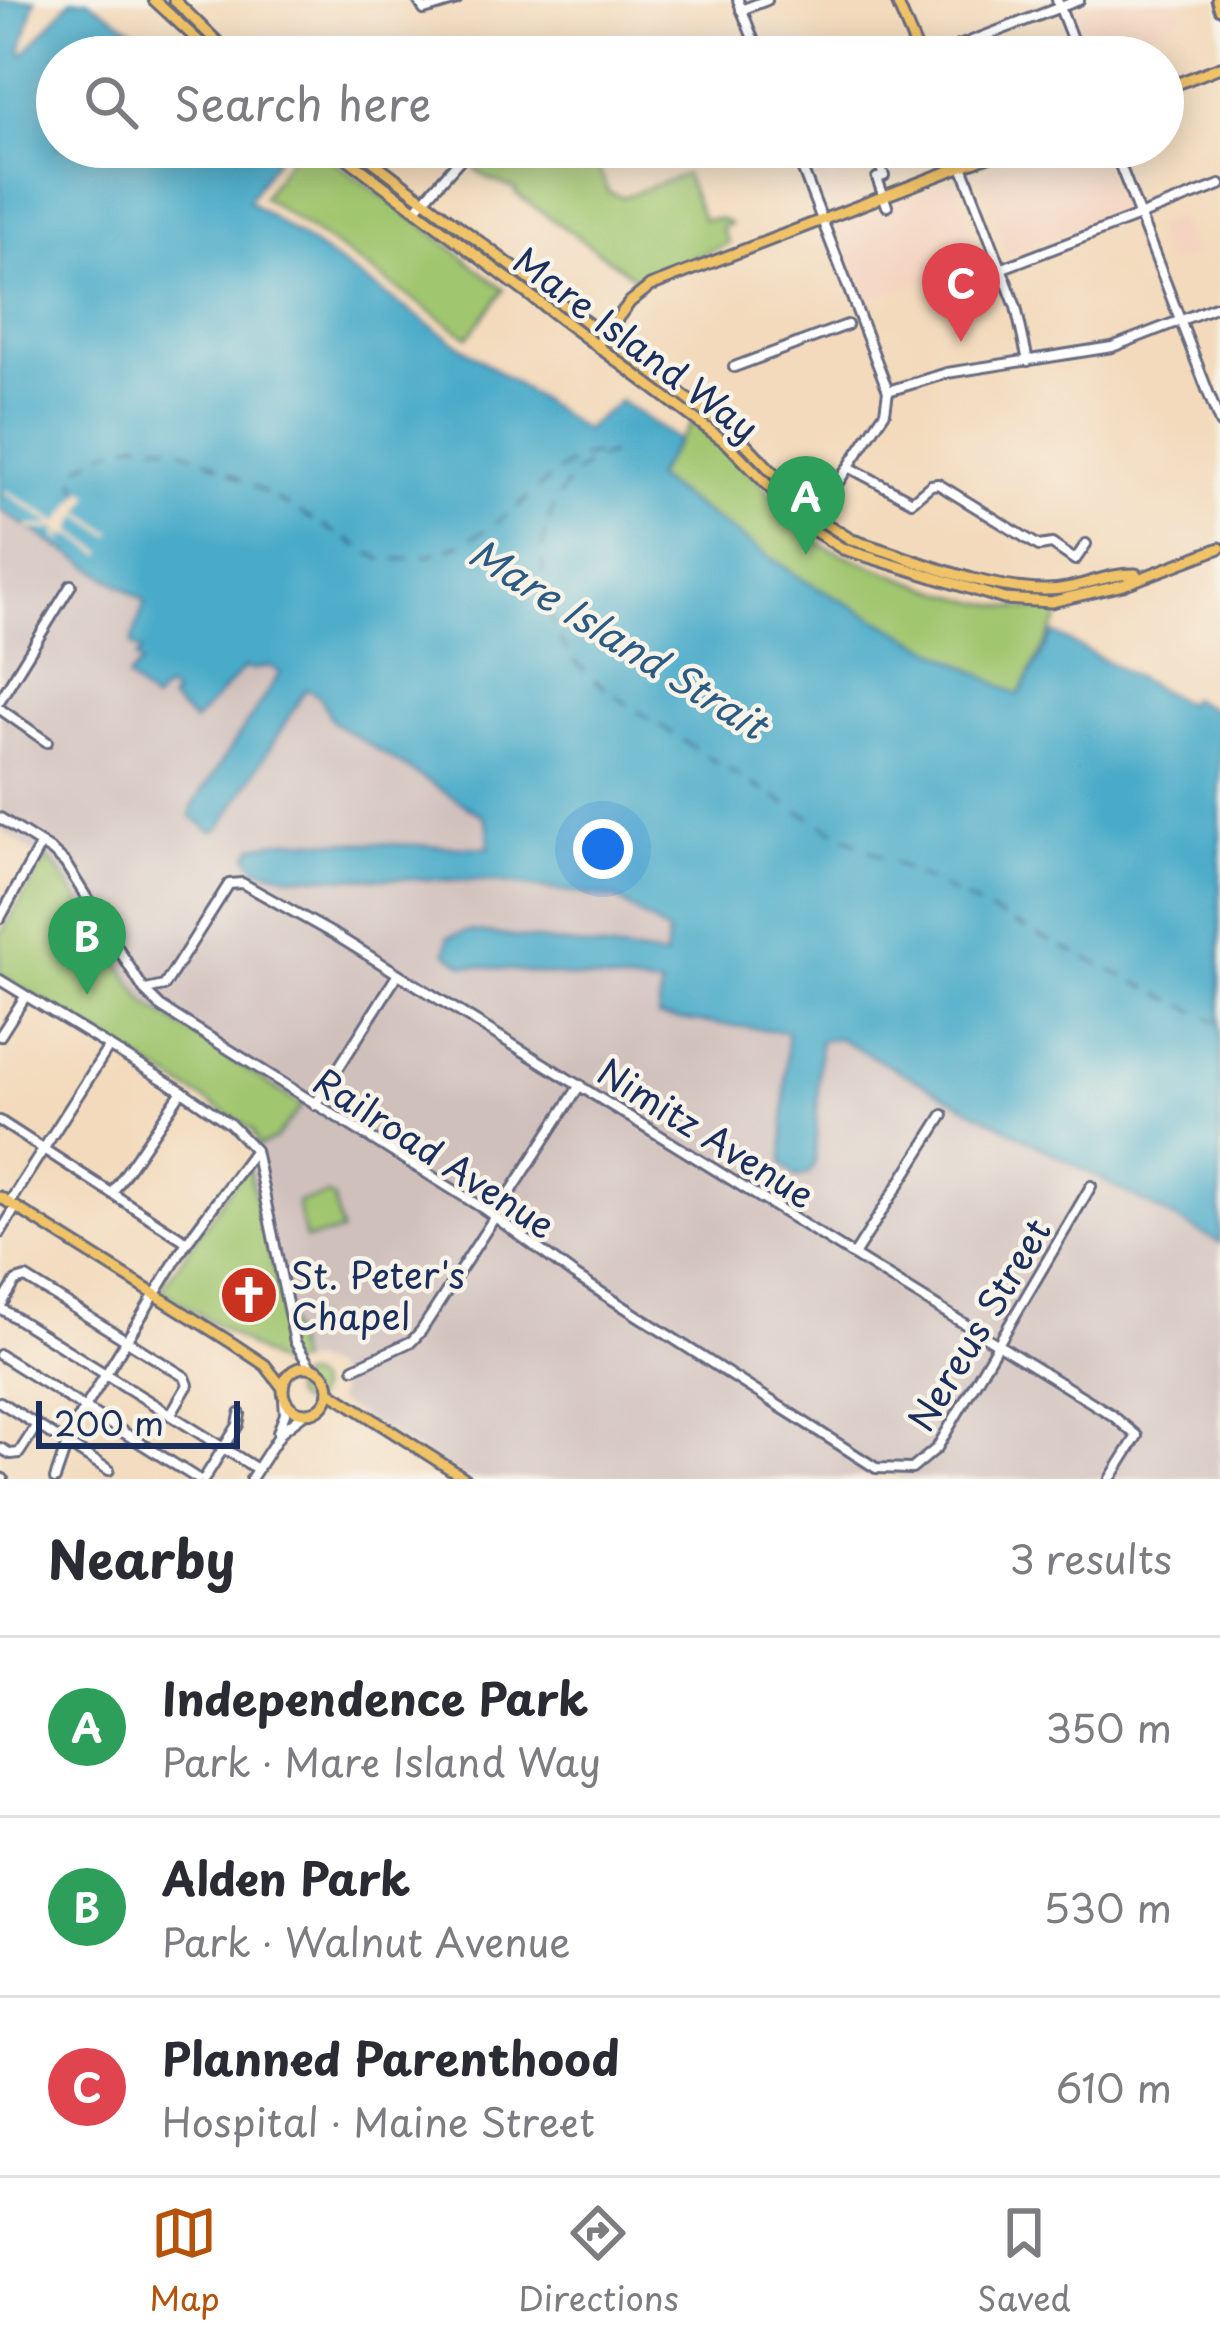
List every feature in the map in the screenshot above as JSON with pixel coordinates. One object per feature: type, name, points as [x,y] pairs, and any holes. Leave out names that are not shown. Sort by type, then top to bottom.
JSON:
[{"type":"main road","points":[[154,0],[193,36]]},
{"type":"main road","points":[[896,0],[911,36]]},
{"type":"main road","points":[[1216,0],[1220,9]]},
{"type":"main road","points":[[177,1],[212,36]]},
{"type":"main road","points":[[1184,81],[1220,67]]},
{"type":"main road","name":"Mare Island Way","points":[[361,168],[600,341]]},
{"type":"main road","name":"Mare Island Way","points":[[384,168],[742,454],[843,550],[1004,598],[1051,596],[1118,574],[1141,575],[1220,548]]},
{"type":"main road","points":[[600,341],[630,302],[650,286],[822,219],[885,201],[958,168]]},
{"type":"main road","points":[[8,1202],[265,1365],[310,1368],[324,1377],[329,1391],[358,1413],[466,1479]]},
{"type":"main road","points":[[265,1365],[293,1410],[358,1413]]},
{"type":"main road","points":[[283,1393],[295,1370]]},
{"type":"main road","points":[[321,1408],[329,1391]]},
{"type":"street","points":[[418,0],[424,10],[457,0]]},
{"type":"street","points":[[752,36],[740,5],[767,0]]},
{"type":"street","points":[[981,36],[1079,0]]},
{"type":"street","points":[[168,14],[177,1]]},
{"type":"street","points":[[1058,4],[1071,36]]},
{"type":"street","points":[[417,208],[452,168]]},
{"type":"street","points":[[802,168],[888,391],[885,412],[812,522]]},
{"type":"street","points":[[881,168],[884,176],[877,178],[885,201]]},
{"type":"street","points":[[963,168],[1019,317],[1028,361]]},
{"type":"street","points":[[1120,168],[1220,423]]},
{"type":"street","points":[[1000,269],[1220,185]]},
{"type":"street","points":[[888,391],[940,375],[1112,347],[1220,305]]},
{"type":"street","points":[[734,367],[848,325]]},
{"type":"street","points":[[849,467],[912,501],[938,484],[1039,546],[1052,544],[1075,560],[1087,544]]},
{"type":"street","points":[[47,742],[0,704],[71,585]]},
{"type":"street","name":"Railroad Avenue","points":[[0,818],[69,869],[144,990],[172,1015],[494,1216],[574,1275],[850,1452],[876,1468],[895,1471]]},
{"type":"street","points":[[0,918],[41,844]]},
{"type":"street","name":"Nimitz Avenue","points":[[144,990],[164,986],[229,884],[242,883],[338,935],[1112,1415],[1137,1436],[1110,1479]]},
{"type":"street","points":[[315,1105],[398,974]]},
{"type":"street","points":[[0,980],[182,1091],[230,1124],[255,1150],[295,1342],[310,1368]]},
{"type":"street","points":[[0,1036],[26,996]]},
{"type":"street","points":[[0,1233],[8,1202],[108,1048]]},
{"type":"street","points":[[354,1368],[412,1341],[422,1331],[580,1084]]},
{"type":"street","points":[[112,1193],[182,1091]]},
{"type":"street","points":[[854,1256],[943,1115]]},
{"type":"street","points":[[0,1121],[187,1242]]},
{"type":"street","points":[[55,1479],[65,1443],[85,1408],[187,1242],[255,1150]]},
{"type":"street","name":"Nereus Street","points":[[895,1471],[912,1469],[937,1448],[1091,1186]]},
{"type":"street","points":[[170,1415],[187,1379],[26,1278],[16,1281],[0,1308],[106,1375],[170,1415],[223,1448],[257,1469]]},
{"type":"street","points":[[0,1355],[201,1479],[240,1414]]},
{"type":"street","points":[[274,1442],[285,1414],[283,1393]]},
{"type":"street","points":[[0,1402],[109,1470]]},
{"type":"street","points":[[251,1479],[274,1442],[293,1419],[304,1414]]},
{"type":"street","points":[[0,1448],[19,1453],[38,1425]]},
{"type":"shaded area","points":[[1104,0],[1176,0],[1183,18],[1137,36],[1077,36],[1069,14]]},
{"type":"shaded area","points":[[809,168],[842,168],[854,199],[824,207]]},
{"type":"shaded area","points":[[990,168],[1109,168],[1125,211],[1007,255],[977,173]]},
{"type":"shaded area","points":[[954,180],[982,258],[866,302],[835,224]]},
{"type":"shaded area","points":[[1178,216],[1194,255],[1167,265],[1152,226]]},
{"type":"shaded area","points":[[0,510],[145,601],[142,650],[198,718],[246,666],[251,670],[270,666],[320,697],[333,722],[483,816],[489,832],[488,884],[615,898],[668,933],[665,958],[658,957],[662,988],[658,1017],[788,1032],[788,1037],[838,1038],[1220,1243],[1220,1479],[906,1479],[887,1473],[848,1479],[465,1479],[336,1402],[339,1385],[332,1369],[309,1361],[298,1363],[248,1169],[263,1165],[259,1146],[275,1139],[302,1104],[145,1003],[58,870],[0,830]]},
{"type":"green space","points":[[283,168],[343,168],[504,290],[468,337],[263,197]]},
{"type":"green space","points":[[475,168],[599,168],[608,192],[623,197],[685,174],[703,219],[730,224],[721,228],[729,243],[640,281],[515,193],[516,189],[488,179]]},
{"type":"green space","points":[[693,421],[747,468],[808,536],[826,547],[912,582],[973,600],[1034,610],[1063,609],[1019,695],[805,581],[654,477]]},
{"type":"green space","points":[[47,859],[145,1003],[302,1106],[275,1139],[259,1146],[252,1130],[242,1123],[0,974],[0,935]]},
{"type":"green space","points":[[248,1169],[298,1363],[280,1366],[161,1289]]},
{"type":"green space","points":[[329,1195],[341,1232],[305,1239],[297,1202]]},
{"type":"green space","points":[[304,1377],[317,1390],[304,1403],[291,1390]]},
{"type":"water","name":"Mare Island Strait","points":[[0,0],[35,0],[21,51],[24,54],[36,40],[36,168],[270,168],[248,201],[584,430],[620,401],[678,440],[654,478],[805,581],[1019,695],[1053,633],[1186,704],[1190,698],[1216,711],[1220,706],[1220,1243],[838,1038],[820,1040],[815,1163],[809,1174],[796,1177],[783,1164],[787,1032],[658,1017],[661,987],[464,965],[446,953],[448,937],[469,931],[665,957],[668,933],[615,898],[487,881],[290,876],[256,868],[248,856],[254,846],[289,840],[489,848],[488,825],[483,816],[333,722],[320,697],[306,689],[221,827],[213,832],[191,817],[192,807],[280,673],[270,666],[245,667],[194,722],[170,700],[174,695],[166,688],[153,702],[127,678],[141,664],[136,658],[142,651],[132,641],[145,601],[0,510]]},
{"type":"water","points":[[71,0],[88,0],[143,36],[40,36]]},
{"type":"pier","points":[[83,490],[91,495],[81,512],[113,533],[79,515],[72,531],[104,552],[62,534],[67,545],[56,538],[58,529],[25,526],[54,525],[5,493],[59,523]]},
{"type":"ferry route","points":[[80,493],[75,479],[80,467],[103,452],[138,442],[167,445],[204,458],[381,559],[401,559],[437,553],[470,539],[567,465],[603,454]]},
{"type":"ferry route","points":[[611,454],[585,466],[567,484],[554,506],[543,545],[544,587],[555,629],[569,654],[593,678],[798,811],[1220,1023]]},
{"type":"place","name":"Planned Parenthood","points":[[961,342]]},
{"type":"place","name":"Independence Park","points":[[806,555]]},
{"type":"place","name":"Alden Park","points":[[87,995]]},
{"type":"place","name":"St. Peter's Chapel","points":[[249,1295]]}]
